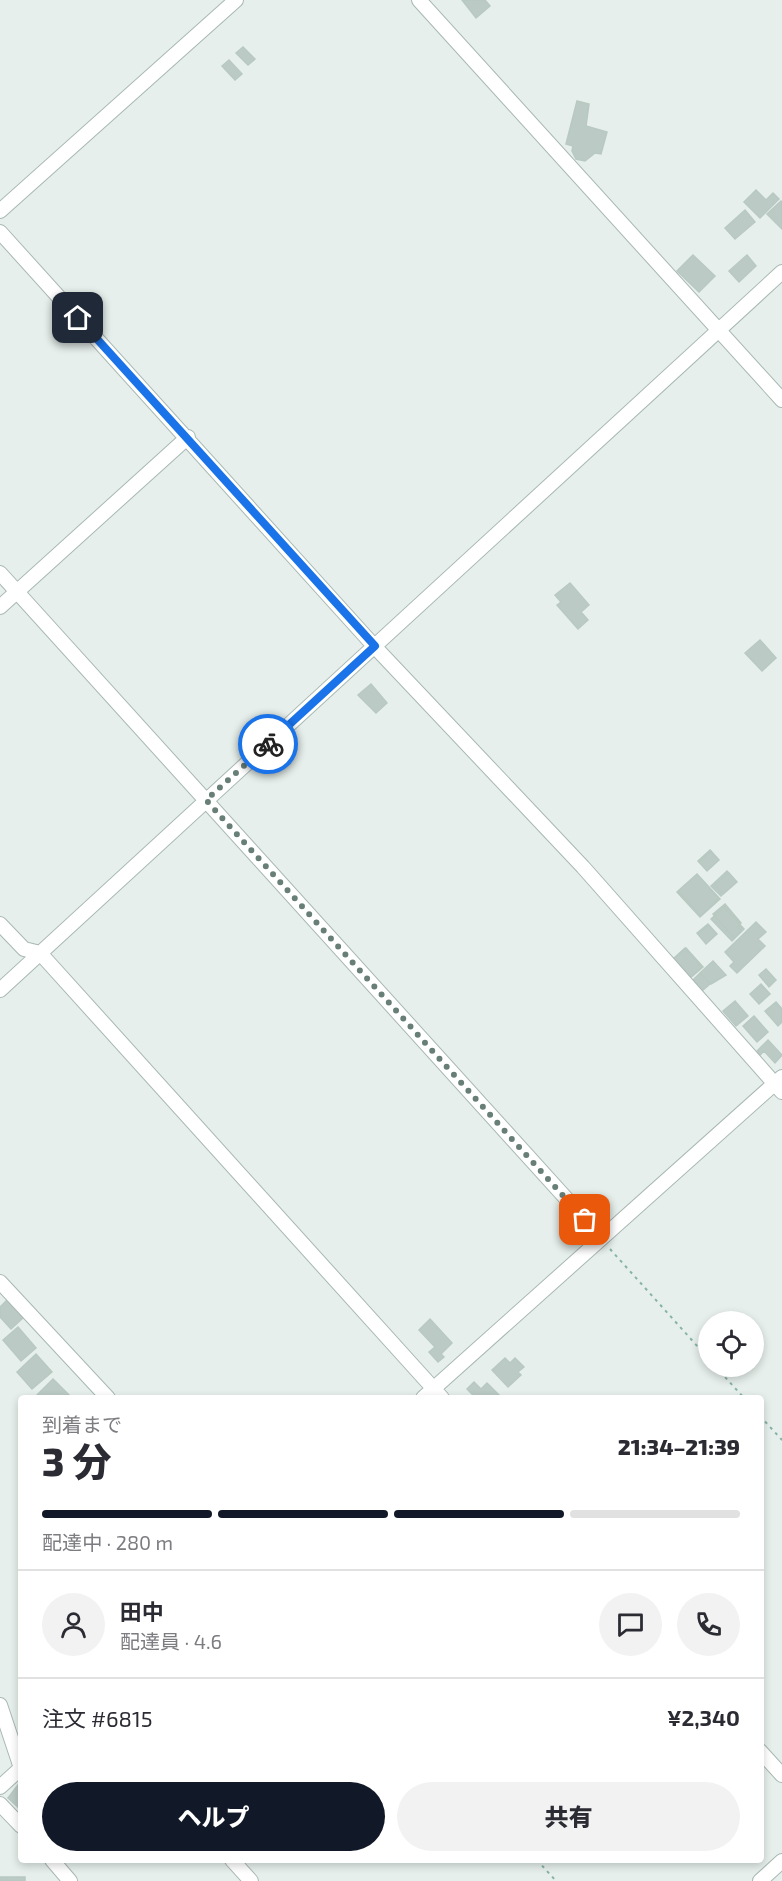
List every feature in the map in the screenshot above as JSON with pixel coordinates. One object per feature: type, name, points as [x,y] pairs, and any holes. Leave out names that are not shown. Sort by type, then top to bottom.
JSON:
[{"type":"street","points":[[0,211],[236,0]]},
{"type":"street","points":[[419,0],[782,399]]},
{"type":"street","points":[[0,232],[375,646],[583,867],[780,1084],[601,1237],[433,1395],[40,953],[24,950],[0,924]]},
{"type":"street","points":[[0,990],[782,272]]},
{"type":"street","points":[[0,607],[188,437]]},
{"type":"street","points":[[0,573],[601,1237]]},
{"type":"street","points":[[0,1282],[105,1395]]},
{"type":"street","points":[[0,1705],[18,1759]]},
{"type":"street","points":[[764,1755],[782,1775]]},
{"type":"street","points":[[0,1787],[18,1771]]},
{"type":"street","points":[[0,1804],[18,1823]]},
{"type":"street","points":[[760,1881],[782,1861]]},
{"type":"street","points":[[55,1863],[70,1881]]},
{"type":"street","points":[[235,1863],[251,1881]]},
{"type":"path","points":[[601,1237],[698,1347]]},
{"type":"path","points":[[725,1377],[741,1395]]},
{"type":"path","points":[[764,1420],[782,1440]]},
{"type":"path","points":[[540,1863],[556,1881]]},
{"type":"building","points":[[462,0],[485,0],[490,6],[476,18]]},
{"type":"building","points":[[243,47],[255,59],[248,65],[236,53]]},
{"type":"building","points":[[229,60],[242,74],[235,80],[222,66]]},
{"type":"building","points":[[577,101],[589,104],[586,126],[607,132],[601,154],[595,153],[585,161],[576,159],[572,151],[573,146],[566,144]]},
{"type":"building","points":[[756,190],[766,200],[773,193],[779,199],[760,218],[744,202]]},
{"type":"building","points":[[782,202],[782,229],[767,214]]},
{"type":"building","points":[[745,210],[755,222],[735,239],[725,228]]},
{"type":"building","points":[[693,255],[715,276],[699,292],[677,271]]},
{"type":"building","points":[[747,255],[756,266],[739,282],[729,271]]},
{"type":"building","points":[[570,583],[589,605],[581,612],[588,620],[578,629],[557,605],[561,602],[555,595]]},
{"type":"building","points":[[760,640],[776,658],[762,671],[745,653]]},
{"type":"building","points":[[371,684],[387,703],[376,713],[358,695]]},
{"type":"building","points":[[710,850],[719,860],[707,871],[698,861]]},
{"type":"building","points":[[711,851],[719,860],[707,871],[699,862]]},
{"type":"building","points":[[727,871],[737,882],[721,896],[711,886]]},
{"type":"building","points":[[729,873],[737,882],[723,894],[715,885]]},
{"type":"building","points":[[697,874],[719,898],[701,916],[678,891]]},
{"type":"building","points":[[697,874],[720,899],[700,917],[677,892]]},
{"type":"building","points":[[725,904],[741,923],[737,927],[741,931],[734,938],[713,914]]},
{"type":"building","points":[[724,907],[744,929],[732,941],[711,919]]},
{"type":"building","points":[[756,922],[766,932],[758,939],[765,946],[737,973],[730,966],[734,962],[725,952]]},
{"type":"building","points":[[708,924],[717,934],[706,944],[697,933]]},
{"type":"building","points":[[708,925],[716,934],[706,944],[698,934]]},
{"type":"building","points":[[685,948],[702,967],[690,977],[673,959]]},
{"type":"building","points":[[686,948],[703,967],[689,979],[673,959]]},
{"type":"building","points":[[713,961],[726,975],[711,984],[700,973]]},
{"type":"building","points":[[766,969],[776,980],[769,987],[759,975]]},
{"type":"building","points":[[700,973],[710,984],[702,991],[693,980]]},
{"type":"building","points":[[761,984],[770,994],[759,1004],[750,994]]},
{"type":"building","points":[[735,1001],[748,1016],[736,1026],[723,1011]]},
{"type":"building","points":[[776,1002],[782,1009],[782,1022],[778,1026],[765,1011]]},
{"type":"building","points":[[754,1016],[768,1032],[757,1042],[743,1026]]},
{"type":"building","points":[[768,1040],[782,1055],[775,1063],[764,1051],[760,1055],[757,1051]]},
{"type":"building","points":[[8,1299],[24,1317],[11,1329],[0,1317],[0,1307]]},
{"type":"building","points":[[430,1319],[452,1343],[441,1354],[444,1357],[438,1362],[429,1352],[435,1347],[419,1330]]},
{"type":"building","points":[[18,1327],[36,1348],[21,1361],[3,1340]]},
{"type":"building","points":[[36,1354],[52,1372],[32,1389],[17,1372]]},
{"type":"building","points":[[505,1358],[510,1363],[515,1358],[524,1367],[518,1372],[521,1375],[508,1387],[492,1370]]},
{"type":"building","points":[[53,1379],[69,1395],[37,1395]]},
{"type":"building","points":[[474,1382],[481,1389],[487,1383],[499,1395],[473,1395],[467,1389]]},
{"type":"building","points":[[18,1785],[18,1807],[8,1798]]},
{"type":"building","points":[[0,1877],[25,1877],[25,1881],[0,1881]]},
{"type":"way so far","points":[[268,744],[206,800],[585,1220]]},
{"type":"route","points":[[78,318],[375,646],[268,744]]}]
